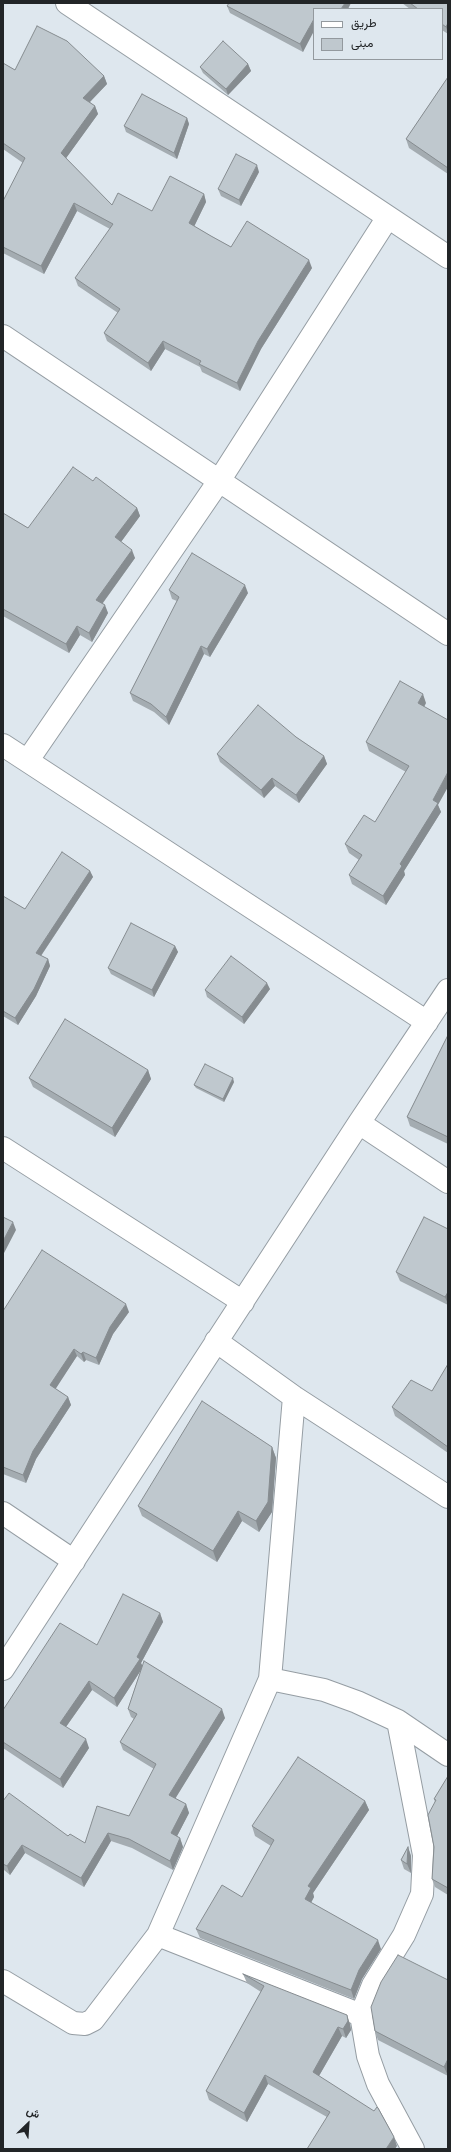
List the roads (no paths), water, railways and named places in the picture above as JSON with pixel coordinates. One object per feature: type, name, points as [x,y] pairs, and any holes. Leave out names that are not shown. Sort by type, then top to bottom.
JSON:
[{"type":"street","points":[[77,6],[448,257]]},
{"type":"street","points":[[28,760],[219,481],[388,217]]},
{"type":"street","points":[[3,336],[448,634]]},
{"type":"street","points":[[3,745],[427,1022]]},
{"type":"street","points":[[3,1669],[216,1341],[448,990]]},
{"type":"street","points":[[359,1123],[448,1182]]},
{"type":"street","points":[[3,1148],[243,1302]]},
{"type":"street","points":[[216,1341],[294,1397],[448,1497]]},
{"type":"street","points":[[3,1981],[72,2023],[85,2024],[93,2020],[158,1934],[270,1679],[294,1397]]},
{"type":"street","points":[[3,1513],[74,1561]]},
{"type":"street","points":[[270,1679],[324,1690],[356,1702],[398,1721],[448,1755]]},
{"type":"street","points":[[398,1721],[424,1854],[422,1894],[404,1935],[373,1985],[361,2015],[368,2056],[378,2084],[413,2149]]},
{"type":"street","points":[[158,1934],[361,2015]]}]
